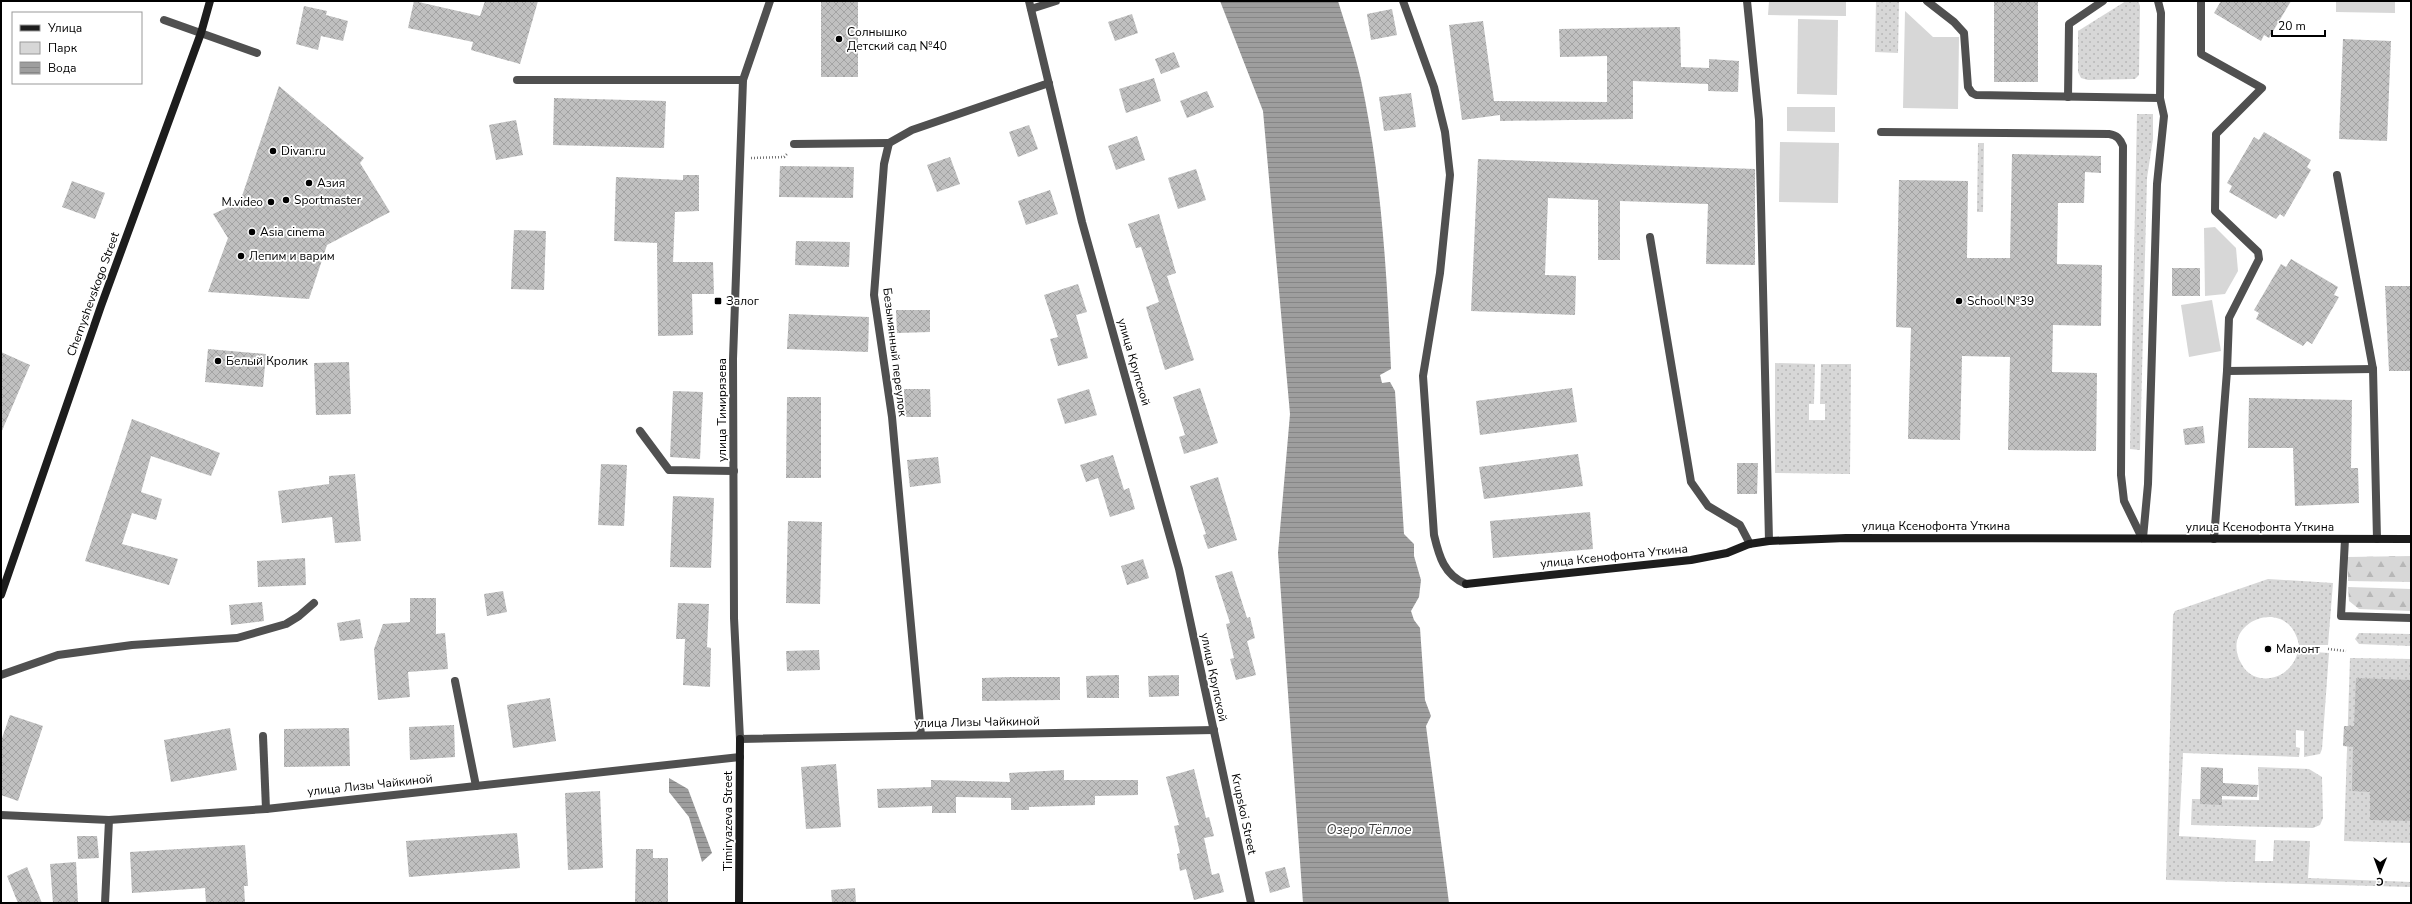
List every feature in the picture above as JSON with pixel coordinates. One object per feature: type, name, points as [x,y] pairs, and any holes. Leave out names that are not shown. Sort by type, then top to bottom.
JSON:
[{"type":"street","name":"Chernyshevskogo Street","points":[[1,595],[93,329],[201,33],[210,1]]},
{"type":"street","name":"улица Тимирязева","points":[[740,739],[734,618],[734,359],[743,80],[770,1]]},
{"type":"street","points":[[1030,5],[1056,1]]},
{"type":"street","name":"улица Ксенофонта Уткина","points":[[1403,1],[1434,88],[1445,132],[1450,175],[1440,273],[1423,376],[1434,535],[1439,558],[1450,574],[1466,584],[1692,560],[1727,553],[1750,544],[1769,541],[1886,537],[2411,539]]},
{"type":"street","points":[[1747,1],[1759,120],[1769,541]]},
{"type":"street","points":[[1927,1],[1954,22],[1964,33],[1968,86],[1972,93],[1976,95],[2160,98]]},
{"type":"street","points":[[2068,97],[2069,24],[2103,1]]},
{"type":"street","points":[[2142,538],[2148,484],[2157,184],[2164,116],[2160,98],[2161,13],[2158,1]]},
{"type":"street","points":[[2201,1],[2201,54],[2262,88],[2216,134],[2215,211],[2258,252],[2260,259],[2229,318],[2227,371],[2214,539]]},
{"type":"street","name":"улица Крупской","points":[[1030,5],[1082,222],[1179,569],[1214,730]]},
{"type":"street","points":[[164,20],[257,53]]},
{"type":"street","points":[[517,80],[743,80]]},
{"type":"street","points":[[794,144],[889,143],[912,130],[1049,83]]},
{"type":"street","points":[[1881,132],[2115,134],[2120,139],[2123,146],[2121,475],[2124,501],[2142,538]]},
{"type":"street","name":"Безымянный переулок","points":[[889,143],[884,164],[874,295],[892,417],[921,735]]},
{"type":"street","points":[[2337,175],[2373,369],[2377,539]]},
{"type":"street","points":[[1650,237],[1691,482],[1708,506],[1740,525],[1750,544]]},
{"type":"street","points":[[2227,371],[2373,369]]},
{"type":"street","points":[[640,431],[669,470],[734,471]]},
{"type":"street","points":[[2345,539],[2340,616],[2411,618]]},
{"type":"street","points":[[1,675],[58,655],[132,645],[236,638],[286,624],[299,616],[314,603]]},
{"type":"street","points":[[455,681],[476,786]]},
{"type":"street","name":"улица Лизы Чайкиной","points":[[740,739],[1214,730]]},
{"type":"street","name":"Krupskoi Street","points":[[1214,730],[1251,903]]},
{"type":"street","points":[[263,736],[266,809]]},
{"type":"street","name":"Timiryazeva Street","points":[[739,903],[740,739]]},
{"type":"street","name":"улица Лизы Чайкиной","points":[[1,815],[109,820],[266,809],[740,757]]},
{"type":"street","points":[[105,903],[109,820]]},
{"type":"path","points":[[740,158],[784,157],[794,144]]},
{"type":"path","points":[[2328,649],[2346,651]]},
{"type":"green space","points":[[1769,1],[1846,1],[1846,16],[1768,15]]},
{"type":"green space","points":[[1876,1],[1899,1],[1898,53],[1875,52]]},
{"type":"green space","points":[[2126,1],[2138,1],[2140,6],[2139,75],[2135,79],[2088,80],[2081,78],[2078,72],[2078,31]]},
{"type":"green space","points":[[2336,1],[2395,1],[2395,13],[2336,12]]},
{"type":"green space","points":[[1905,11],[1933,37],[1959,37],[1958,109],[1903,108]]},
{"type":"green space","points":[[1798,19],[1838,20],[1837,95],[1797,94]]},
{"type":"green space","points":[[1787,107],[1835,107],[1835,132],[1787,131]]},
{"type":"green space","points":[[2137,114],[2153,114],[2153,139],[2147,178],[2140,450],[2130,449]]},
{"type":"green space","points":[[1780,142],[1839,143],[1838,203],[1779,202]]},
{"type":"green space","points":[[1978,143],[1984,143],[1983,212],[1977,212]]},
{"type":"green space","points":[[2215,227],[2236,248],[2238,271],[2225,294],[2205,296],[2204,228]]},
{"type":"green space","points":[[2212,300],[2221,351],[2189,357],[2181,305]]},
{"type":"green space","points":[[1775,363],[1815,364],[1814,404],[1809,404],[1809,420],[1825,420],[1825,404],[1820,404],[1821,364],[1851,364],[1850,474],[1775,473]]},
{"type":"green space","points":[[2411,556],[2411,582],[2348,581],[2348,557]]},
{"type":"green space","points":[[2268,579],[2333,583],[2328,645],[2299,645],[2293,629],[2282,620],[2270,617],[2258,619],[2247,626],[2239,636],[2236,648],[2241,663],[2246,671],[2260,678],[2273,678],[2279,676],[2293,663],[2298,651],[2329,653],[2322,749],[2320,754],[2304,757],[2304,731],[2296,730],[2296,747],[2300,748],[2299,757],[2183,753],[2179,836],[2256,840],[2255,861],[2273,861],[2274,840],[2310,841],[2308,878],[2411,882],[2411,887],[2166,880],[2173,615],[2175,611]]},
{"type":"green space","points":[[2348,587],[2411,589],[2411,611],[2359,609],[2349,601]]},
{"type":"green space","points":[[2359,633],[2411,634],[2411,646],[2359,644],[2355,639]]},
{"type":"green space","points":[[2350,658],[2411,659],[2411,843],[2344,841]]},
{"type":"green space","points":[[2258,767],[2309,769],[2322,777],[2323,818],[2320,825],[2313,828],[2191,825],[2192,799],[2259,800]]},
{"type":"water","name":"Озеро Тёплое","points":[[1220,1],[1338,1],[1359,70],[1374,151],[1385,260],[1391,369],[1380,375],[1382,383],[1390,382],[1395,391],[1404,534],[1414,544],[1414,556],[1421,580],[1419,597],[1411,611],[1414,620],[1420,628],[1425,700],[1431,716],[1426,726],[1449,903],[1303,903],[1278,553],[1290,414],[1263,111]]},
{"type":"water","points":[[669,778],[688,789],[712,853],[702,862],[689,817],[669,792]]},
{"type":"building","points":[[414,1],[480,16],[485,1],[538,1],[520,64],[471,50],[473,42],[408,28]]},
{"type":"building","name":"Солнышко Детский сад №40","points":[[821,1],[858,1],[858,77],[821,77]]},
{"type":"building","points":[[1994,1],[2038,1],[2038,82],[1994,82]]},
{"type":"building","points":[[2221,1],[2291,1],[2269,38],[2264,35],[2261,41],[2214,13]]},
{"type":"building","points":[[304,6],[327,11],[326,15],[348,21],[343,41],[321,36],[318,50],[296,44]]},
{"type":"building","points":[[1392,9],[1397,35],[1371,40],[1367,14]]},
{"type":"building","points":[[1132,14],[1138,33],[1115,41],[1108,22]]},
{"type":"building","points":[[1483,21],[1494,101],[1607,102],[1607,56],[1560,57],[1559,29],[1680,27],[1681,67],[1709,68],[1709,59],[1739,61],[1738,92],[1708,91],[1708,84],[1633,81],[1633,119],[1500,121],[1500,115],[1462,120],[1449,25]]},
{"type":"building","points":[[2343,39],[2391,41],[2387,141],[2339,139]]},
{"type":"building","points":[[1174,52],[1180,67],[1161,74],[1155,59]]},
{"type":"building","points":[[1154,78],[1161,101],[1126,113],[1119,89]]},
{"type":"building","name":"Азия","points":[[279,86],[364,158],[360,163],[390,212],[327,245],[309,299],[208,292],[228,238],[213,214],[240,202]]},
{"type":"building","points":[[1207,91],[1214,107],[1187,118],[1180,101]]},
{"type":"building","points":[[1411,93],[1416,127],[1384,131],[1379,97]]},
{"type":"building","points":[[554,98],[666,101],[664,148],[553,145]]},
{"type":"building","points":[[516,120],[523,155],[496,160],[489,125]]},
{"type":"building","points":[[1029,125],[1038,149],[1018,157],[1009,132]]},
{"type":"building","points":[[2264,132],[2311,160],[2307,167],[2311,170],[2284,217],[2280,214],[2276,219],[2229,192],[2232,186],[2227,183],[2254,137],[2259,140]]},
{"type":"building","points":[[1137,136],[1145,160],[1116,170],[1108,146]]},
{"type":"building","points":[[2012,154],[2101,156],[2101,173],[2085,172],[2084,203],[2058,203],[2057,264],[2102,265],[2101,326],[2053,325],[2052,372],[2097,373],[2096,451],[2008,450],[2010,357],[1962,356],[1960,440],[1908,439],[1911,328],[1896,327],[1899,180],[1968,181],[1967,258],[2010,258]]},
{"type":"building","points":[[950,157],[960,184],[937,192],[927,165]]},
{"type":"building","points":[[1478,159],[1755,169],[1755,265],[1706,264],[1708,204],[1620,201],[1620,260],[1598,260],[1598,200],[1548,198],[1545,275],[1576,276],[1575,315],[1471,311]]},
{"type":"building","points":[[780,166],[854,167],[853,198],[779,197]]},
{"type":"building","points":[[1196,169],[1206,200],[1178,209],[1168,178]]},
{"type":"building","points":[[683,175],[699,175],[699,211],[675,212],[673,262],[713,262],[714,294],[692,294],[693,335],[658,336],[657,243],[614,241],[616,177],[683,180]]},
{"type":"building","points":[[72,181],[105,193],[95,219],[62,207]]},
{"type":"building","points":[[1050,190],[1058,214],[1026,225],[1018,201]]},
{"type":"building","points":[[1159,214],[1176,273],[1167,276],[1194,360],[1165,370],[1146,307],[1159,302],[1141,247],[1136,248],[1128,224]]},
{"type":"building","points":[[514,230],[546,231],[544,290],[511,289]]},
{"type":"building","points":[[796,241],[850,242],[849,267],[795,265]]},
{"type":"building","points":[[2291,259],[2338,287],[2334,295],[2339,297],[2312,344],[2307,341],[2303,346],[2256,319],[2259,313],[2254,310],[2281,264],[2286,267]]},
{"type":"building","points":[[2172,268],[2200,268],[2200,296],[2172,296]]},
{"type":"building","points":[[1078,284],[1087,312],[1076,315],[1088,358],[1058,366],[1050,339],[1058,337],[1044,295]]},
{"type":"building","points":[[2385,286],[2411,286],[2411,371],[2389,371]]},
{"type":"building","points":[[896,310],[930,310],[930,332],[897,333]]},
{"type":"building","points":[[789,314],[869,317],[868,352],[787,349]]},
{"type":"building","points":[[208,349],[266,354],[263,387],[205,382]]},
{"type":"building","points":[[1,352],[30,365],[1,433]]},
{"type":"building","points":[[349,362],[351,414],[316,415],[314,363]]},
{"type":"building","points":[[1200,388],[1218,443],[1184,454],[1179,437],[1185,435],[1173,397]]},
{"type":"building","points":[[1572,388],[1577,422],[1480,435],[1476,401]]},
{"type":"building","points":[[904,389],[930,389],[931,417],[905,417]]},
{"type":"building","points":[[1089,389],[1097,415],[1065,424],[1057,399]]},
{"type":"building","points":[[673,391],[703,392],[700,459],[670,457]]},
{"type":"building","points":[[787,397],[821,397],[821,478],[786,478]]},
{"type":"building","points":[[2249,398],[2352,400],[2351,468],[2358,468],[2359,503],[2295,506],[2293,448],[2248,448]]},
{"type":"building","points":[[132,419],[220,453],[211,476],[151,456],[141,492],[162,499],[156,520],[132,513],[122,544],[178,559],[169,585],[85,561]]},
{"type":"building","points":[[2203,426],[2205,443],[2185,445],[2183,429]]},
{"type":"building","points":[[1578,454],[1583,486],[1484,499],[1479,467]]},
{"type":"building","points":[[1113,455],[1124,490],[1129,488],[1135,509],[1110,517],[1098,478],[1086,482],[1080,465]]},
{"type":"building","points":[[938,457],[941,483],[910,487],[907,460]]},
{"type":"building","points":[[1737,463],[1758,463],[1757,494],[1737,494]]},
{"type":"building","points":[[601,464],[627,465],[624,526],[598,525]]},
{"type":"building","points":[[355,474],[361,541],[335,543],[332,517],[282,523],[278,491],[329,484],[329,476]]},
{"type":"building","points":[[1218,477],[1237,540],[1208,549],[1203,535],[1206,534],[1190,486]]},
{"type":"building","points":[[673,496],[714,498],[711,568],[670,567]]},
{"type":"building","points":[[1590,512],[1593,549],[1493,558],[1490,521]]},
{"type":"building","points":[[788,521],[822,522],[820,604],[786,603]]},
{"type":"building","points":[[305,558],[306,585],[258,587],[257,561]]},
{"type":"building","points":[[1143,559],[1149,578],[1127,585],[1121,566]]},
{"type":"building","points":[[1232,571],[1247,618],[1250,617],[1255,638],[1247,641],[1256,675],[1236,680],[1230,659],[1234,658],[1226,624],[1230,623],[1215,576]]},
{"type":"building","points":[[503,591],[507,612],[487,616],[484,594]]},
{"type":"building","points":[[410,598],[436,598],[436,634],[445,633],[448,669],[408,672],[410,697],[378,700],[374,649],[383,624],[410,622]]},
{"type":"building","points":[[262,602],[264,621],[231,625],[229,605]]},
{"type":"building","points":[[678,603],[709,604],[707,647],[711,648],[710,687],[683,685],[685,639],[676,639]]},
{"type":"building","points":[[360,619],[363,638],[340,641],[337,623]]},
{"type":"building","points":[[819,650],[820,670],[787,671],[786,651]]},
{"type":"building","points":[[1119,675],[1119,698],[1087,698],[1086,676]]},
{"type":"building","points":[[1179,675],[1179,696],[1149,697],[1148,676]]},
{"type":"building","points":[[1060,677],[1060,700],[982,701],[982,678]]},
{"type":"building","points":[[2356,678],[2411,680],[2411,821],[2370,820],[2370,792],[2352,791],[2353,747],[2343,746],[2344,726],[2354,726]]},
{"type":"building","points":[[550,698],[556,741],[513,748],[507,705]]},
{"type":"building","points":[[10,715],[43,726],[18,801],[1,795],[1,741]]},
{"type":"building","points":[[454,725],[455,757],[410,760],[409,727]]},
{"type":"building","points":[[230,728],[237,770],[171,782],[164,740]]},
{"type":"building","points":[[349,728],[350,766],[284,767],[284,729]]},
{"type":"building","points":[[836,764],[841,827],[806,829],[801,767]]},
{"type":"building","points":[[2201,767],[2223,768],[2223,783],[2258,785],[2257,797],[2222,796],[2222,805],[2200,804]]},
{"type":"building","points":[[1194,769],[1206,818],[1209,817],[1214,836],[1204,838],[1212,875],[1219,873],[1224,892],[1194,900],[1186,869],[1180,871],[1177,854],[1180,853],[1174,826],[1179,825],[1166,777]]},
{"type":"building","points":[[1064,770],[1064,780],[1138,780],[1138,795],[1095,796],[1095,805],[1029,807],[1029,810],[1011,810],[1011,798],[956,797],[956,813],[932,813],[932,806],[878,808],[877,789],[931,787],[931,780],[1010,782],[1009,773]]},
{"type":"building","points":[[600,791],[603,868],[568,870],[565,793]]},
{"type":"building","points":[[517,833],[520,868],[409,877],[406,841]]},
{"type":"building","points":[[77,836],[97,836],[99,858],[78,859]]},
{"type":"building","points":[[245,845],[248,886],[244,886],[245,903],[206,903],[205,888],[132,893],[130,852]]},
{"type":"building","points":[[636,849],[653,849],[653,858],[668,858],[668,903],[635,903]]},
{"type":"building","points":[[76,862],[78,903],[53,903],[50,864]]},
{"type":"building","points":[[27,867],[42,903],[18,903],[7,876]]},
{"type":"building","points":[[1285,867],[1290,887],[1270,893],[1265,872]]},
{"type":"building","points":[[855,888],[856,903],[832,903],[831,890]]},
{"type":"place","name":"Солнышко Детский сад №40","points":[[839,39]]},
{"type":"place","name":"Divan.ru","points":[[273,151]]},
{"type":"place","name":"Азия","points":[[309,183]]},
{"type":"place","name":"Sportmaster","points":[[286,200]]},
{"type":"place","name":"M.video","points":[[271,202]]},
{"type":"place","name":"Asia cinema","points":[[252,232]]},
{"type":"place","name":"Лепим и варим","points":[[241,256]]},
{"type":"place","name":"Залог","points":[[718,301]]},
{"type":"place","name":"School №39","points":[[1959,301]]},
{"type":"place","name":"Белый Кролик","points":[[218,361]]},
{"type":"place","name":"Мамонт","points":[[2268,649]]}]
